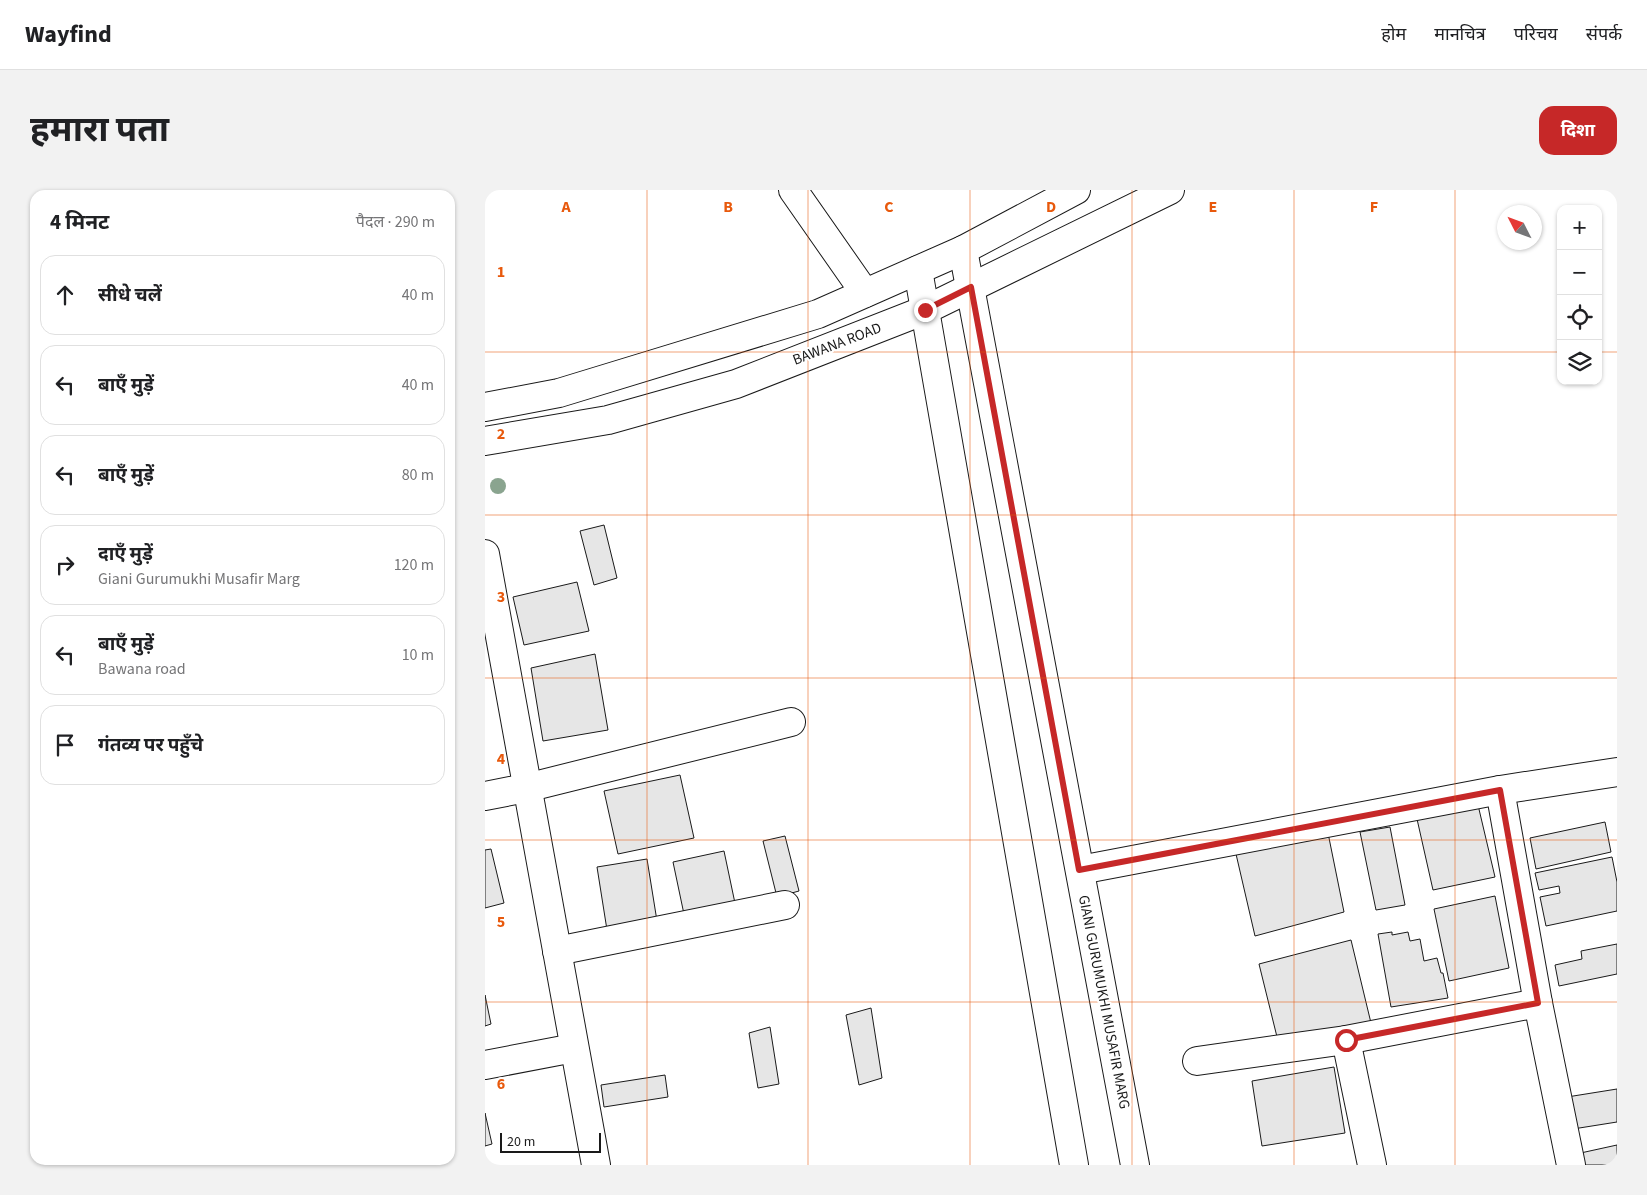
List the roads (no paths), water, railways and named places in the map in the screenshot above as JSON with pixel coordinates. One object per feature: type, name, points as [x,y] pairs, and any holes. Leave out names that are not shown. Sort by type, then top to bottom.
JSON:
[{"type":"street","points":[[793,190],[865,293]]},
{"type":"street","name":"BAWANA ROAD","points":[[485,441],[608,420],[736,384],[925,310],[1170,190]]},
{"type":"street","points":[[485,407],[559,394],[818,314],[963,250],[1067,192]]},
{"type":"street","name":"GIANI GURUMUKHI MUSAFIR MARG","points":[[963,250],[1135,1165]]},
{"type":"street","points":[[918,270],[1074,1165]]},
{"type":"street","points":[[485,554],[596,1165]]},
{"type":"street","points":[[485,796],[527,788],[791,722]]},
{"type":"street","points":[[1079,870],[1500,790],[1617,772]]},
{"type":"street","points":[[1500,790],[1538,1003],[1571,1165]]},
{"type":"street","points":[[557,951],[785,905]]},
{"type":"street","points":[[1197,1061],[1346,1040],[1538,1003]]},
{"type":"street","points":[[1346,1040],[1372,1165]]},
{"type":"street","points":[[485,1064],[574,1048]]}]
